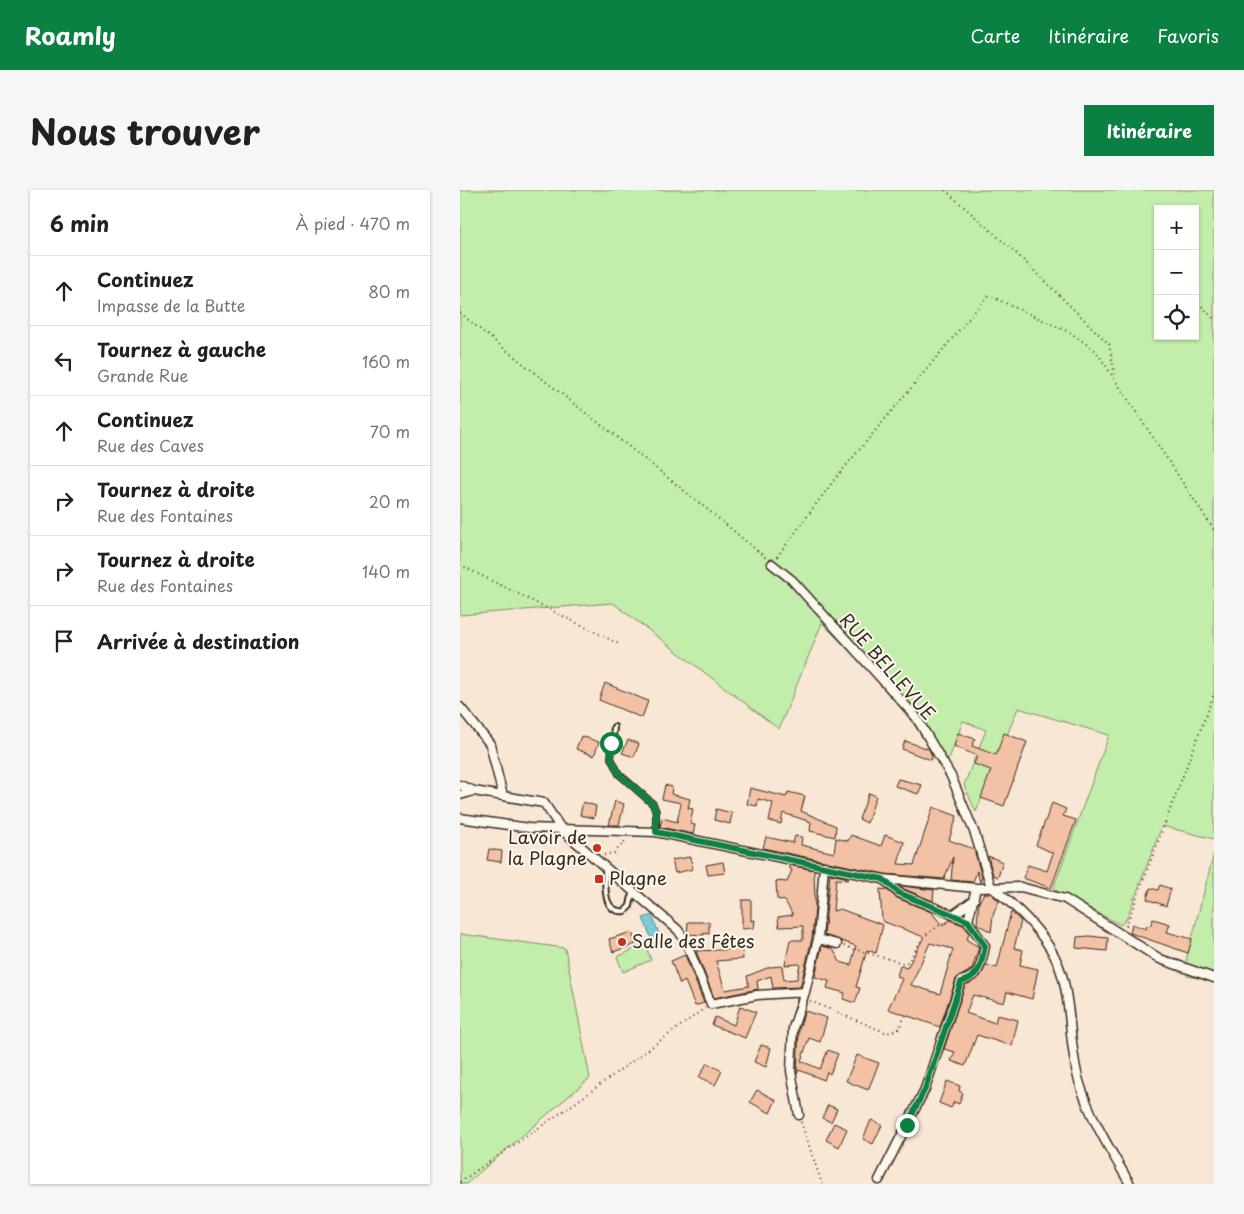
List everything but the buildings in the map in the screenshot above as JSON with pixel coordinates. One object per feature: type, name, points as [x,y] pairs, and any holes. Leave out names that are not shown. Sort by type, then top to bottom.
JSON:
[{"type":"street","name":"RUE BELLEVUE","points":[[772,564],[792,580],[916,717],[952,776],[975,834],[992,888]]},
{"type":"street","points":[[460,707],[490,744],[502,796]]},
{"type":"street","points":[[460,785],[474,791],[544,803],[562,830],[678,930],[686,942],[711,1004],[757,995],[804,995]]},
{"type":"street","points":[[460,795],[474,791]]},
{"type":"street","points":[[460,818],[529,828],[656,832],[883,879],[976,888],[1021,887],[1065,898],[1123,933],[1160,959],[1214,978]]},
{"type":"street","points":[[799,1114],[791,1071],[793,1028],[804,995],[818,939],[824,866]]},
{"type":"street","points":[[879,1180],[925,1089],[961,982],[972,978],[980,969],[985,946],[968,921],[899,893],[883,879]]},
{"type":"street","points":[[968,921],[976,888]]},
{"type":"street","points":[[992,888],[1012,903],[1051,950],[1062,975],[1077,1070],[1086,1104],[1130,1184]]},
{"type":"street","points":[[953,915],[974,900]]},
{"type":"street","points":[[818,939],[837,944]]},
{"type":"lane","points":[[614,727],[611,758],[619,774],[653,804],[656,812],[656,832]]},
{"type":"lane","points":[[605,868],[607,900],[610,907],[616,911],[624,911],[630,906],[633,890]]},
{"type":"path","points":[[945,190],[1017,254],[1109,344],[1116,378]]},
{"type":"path","points":[[460,313],[638,456],[688,492],[772,564],[834,480],[987,297],[990,296],[1006,302],[1086,342],[1104,360],[1185,484],[1207,522],[1214,530]]},
{"type":"path","points":[[1199,303],[1214,319]]},
{"type":"path","points":[[460,565],[619,644]]},
{"type":"path","points":[[1123,933],[1214,694]]},
{"type":"path","points":[[601,852],[606,856],[614,853],[630,836],[630,832]]},
{"type":"path","points":[[837,944],[902,963],[908,962],[924,936],[953,915]]},
{"type":"path","points":[[804,995],[887,1033],[899,1029],[906,1016]]},
{"type":"path","points":[[460,1182],[575,1104],[711,1004]]},
{"type":"path","points":[[799,1114],[822,1184]]},
{"type":"green space","points":[[460,190],[1214,190],[1214,839],[1162,826],[1127,918],[1121,925],[1053,889],[1109,735],[1018,708],[976,812],[964,785],[986,730],[963,721],[949,759],[940,762],[927,742],[885,689],[822,623],[779,729],[613,603],[460,615]]},
{"type":"green space","points":[[1214,853],[1214,981],[1187,976],[1186,961]]},
{"type":"green space","points":[[460,934],[565,948],[590,1078],[466,1184],[460,1184]]},
{"type":"green space","points":[[645,944],[651,960],[623,972],[617,957]]},
{"type":"water","points":[[652,915],[662,942],[654,945],[643,918]]},
{"type":"place","name":"Lavoir de la Plagne","points":[[597,848]]},
{"type":"place","name":"Plagne","points":[[599,879]]},
{"type":"place","name":"Salle des Fêtes","points":[[622,942]]},
{"type":"route","points":[[611,743],[611,758],[619,774],[627,784],[653,804],[656,812],[656,832],[883,879],[899,893],[968,921],[985,946],[980,969],[972,978],[961,982],[925,1089],[907,1125]]}]
